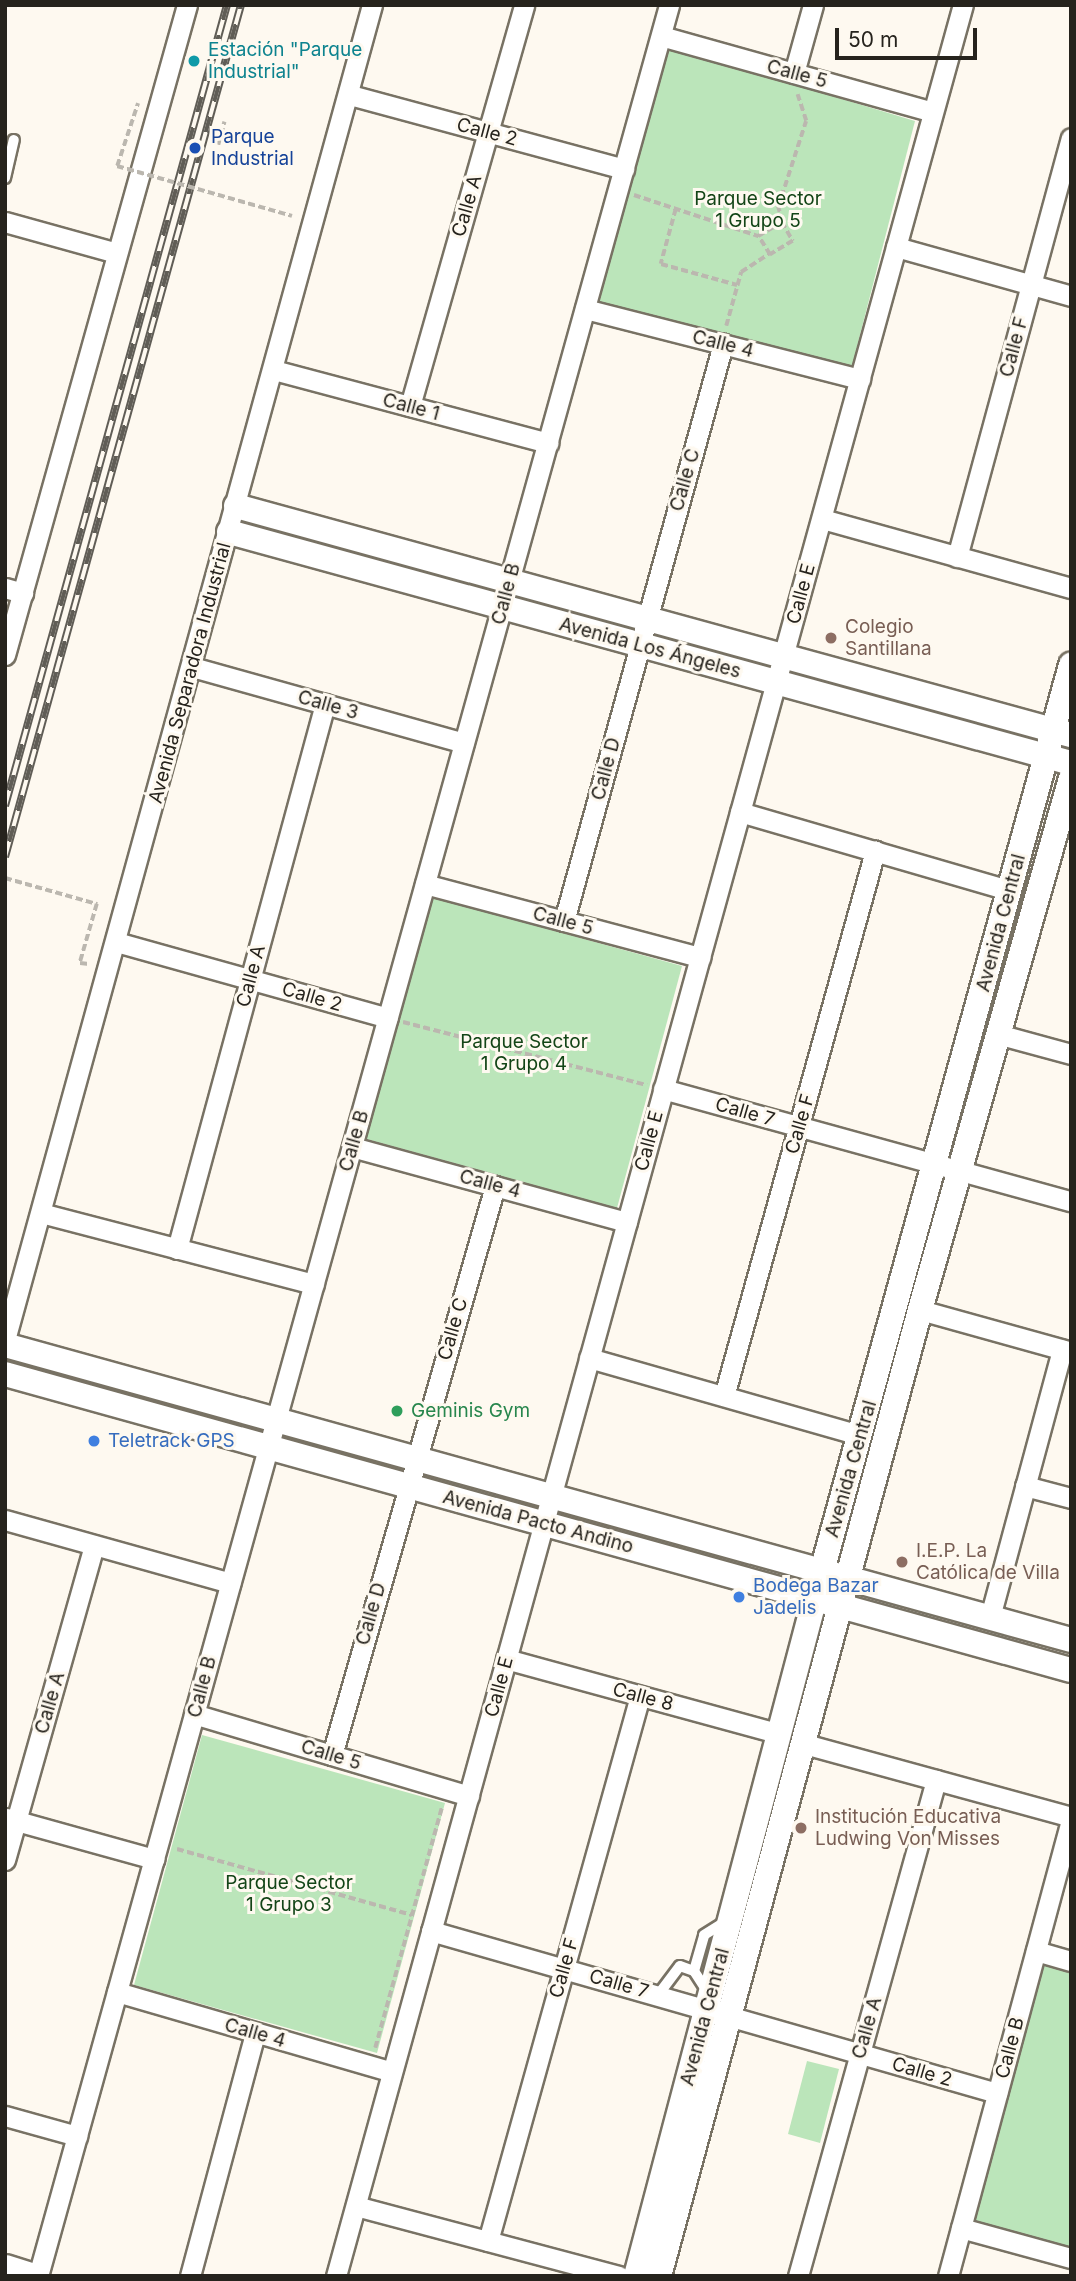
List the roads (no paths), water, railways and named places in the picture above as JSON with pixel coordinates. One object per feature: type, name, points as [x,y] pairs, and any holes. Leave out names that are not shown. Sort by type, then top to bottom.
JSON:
[{"type":"main road","points":[[5,2269],[28,2276]]},
{"type":"street","points":[[5,655],[14,590],[117,253],[187,5]]},
{"type":"street","name":"Avenida Separadora Industrial","points":[[5,1343],[350,95],[372,5]]},
{"type":"street","name":"Calle A","points":[[410,407],[524,5]]},
{"type":"street","name":"Calle B","points":[[38,2276],[117,1992],[164,1853],[194,1714],[352,1147],[398,1020],[425,884],[585,309],[628,184],[669,5]]},
{"type":"street","points":[[794,74],[813,5]]},
{"type":"street","name":"Calle E","points":[[336,2276],[627,1222],[655,1087],[700,957],[962,5]]},
{"type":"street","name":"Calle 5","points":[[661,36],[933,112]]},
{"type":"street","name":"Calle 2","points":[[350,95],[488,133],[628,184]]},
{"type":"street","name":"Calle F","points":[[957,556],[1071,138]]},
{"type":"street","points":[[5,222],[117,253]]},
{"type":"street","points":[[896,247],[1071,296]]},
{"type":"street","name":"Calle 4","points":[[585,309],[860,379]]},
{"type":"street","name":"Calle C","points":[[647,617],[722,344]]},
{"type":"street","name":"Calle 1","points":[[274,370],[548,443]]},
{"type":"street","name":"Avenida Los Ángeles","points":[[236,506],[1061,733]]},
{"type":"street","points":[[821,519],[1071,588]]},
{"type":"street","name":"Avenida Los Ángeles","points":[[229,532],[1071,763]]},
{"type":"street","name":"Calle D","points":[[564,921],[647,617]]},
{"type":"street","name":"Avenida Central","points":[[659,2276],[731,1918],[790,1738],[840,1603],[920,1310],[947,1169],[1009,890],[1046,757],[1061,733],[1071,665]]},
{"type":"street","name":"Calle 3","points":[[192,667],[464,743]]},
{"type":"street","name":"Calle A","points":[[177,1249],[325,704]]},
{"type":"street","name":"Avenida Central","points":[[636,2276],[790,1738],[822,1571],[860,1435],[947,1169],[1001,1035],[1071,778]]},
{"type":"street","points":[[740,812],[1009,890]]},
{"type":"street","name":"Calle F","points":[[724,1396],[875,851]]},
{"type":"street","name":"Calle 5","points":[[425,884],[700,957]]},
{"type":"street","name":"Calle 2","points":[[116,942],[398,1020]]},
{"type":"street","points":[[1001,1035],[1071,1055]]},
{"type":"street","name":"Calle 7","points":[[655,1087],[947,1169]]},
{"type":"street","name":"Calle 4","points":[[352,1147],[627,1222]]},
{"type":"street","points":[[947,1169],[1071,1201]]},
{"type":"street","name":"Calle C","points":[[411,1472],[495,1186]]},
{"type":"street","points":[[41,1213],[314,1284]]},
{"type":"street","points":[[920,1310],[1067,1351],[990,1617]]},
{"type":"street","name":"Avenida Pacto Andino","points":[[5,1343],[276,1420],[544,1523],[840,1603],[1071,1670]]},
{"type":"street","points":[[589,1358],[860,1435]]},
{"type":"street","name":"Avenida Pacto Andino","points":[[5,1374],[268,1449],[551,1496],[1071,1640]]},
{"type":"street","name":"Calle D","points":[[332,1755],[411,1472]]},
{"type":"street","points":[[1026,1486],[1071,1498]]},
{"type":"street","points":[[5,1520],[230,1583]]},
{"type":"street","name":"Calle A","points":[[5,1860],[11,1819],[94,1545]]},
{"type":"street","name":"Calle 8","points":[[506,1659],[790,1738]]},
{"type":"street","name":"Calle F","points":[[488,2241],[640,1696]]},
{"type":"street","name":"Calle 5","points":[[194,1714],[469,1796]]},
{"type":"street","points":[[790,1738],[1071,1818]]},
{"type":"street","name":"Calle A","points":[[798,2276],[936,1780]]},
{"type":"street","name":"Calle B","points":[[948,2276],[1071,1818]]},
{"type":"street","points":[[11,1819],[164,1853]]},
{"type":"street","name":"Calle 7","points":[[433,1927],[564,1969],[658,1995],[714,2007]]},
{"type":"street","points":[[1036,1951],[1071,1961]]},
{"type":"street","name":"Calle 4","points":[[117,1992],[393,2073]]},
{"type":"street","name":"Calle 2","points":[[714,2007],[860,2054],[998,2093]]},
{"type":"street","points":[[190,2276],[255,2033]]},
{"type":"street","points":[[5,2116],[77,2136]]},
{"type":"street","points":[[356,2206],[619,2276]]},
{"type":"street","points":[[961,2228],[1071,2258]]},
{"type":"lane","points":[[5,178],[14,140]]},
{"type":"lane","points":[[694,1971],[704,1934],[731,1918]]},
{"type":"lane","points":[[658,1995],[680,1966],[694,1971],[714,2007]]},
{"type":"railway","points":[[5,806],[227,5]]},
{"type":"railway","points":[[5,857],[241,5]]},
{"type":"place","name":"Estación \"Parque Industrial\"","points":[[194,61]]},
{"type":"place","name":"Parque Industrial","points":[[195,148]]},
{"type":"place","name":"Colegio Santillana","points":[[831,638]]},
{"type":"place","name":"Geminis Gym","points":[[397,1411]]},
{"type":"place","name":"Teletrack GPS","points":[[94,1441]]},
{"type":"place","name":"I.E.P. La Católica de Villa","points":[[902,1562]]},
{"type":"place","name":"Bodega Bazar Jadelis","points":[[739,1597]]},
{"type":"place","name":"Institución Educativa Ludwing Von Misses","points":[[801,1828]]},
{"type":"park label","name":"Parque Sector 1 Grupo 5","points":[[758,210]]},
{"type":"park label","name":"Parque Sector 1 Grupo 4","points":[[524,1053]]},
{"type":"park label","name":"Parque Sector 1 Grupo 3","points":[[289,1894]]}]
